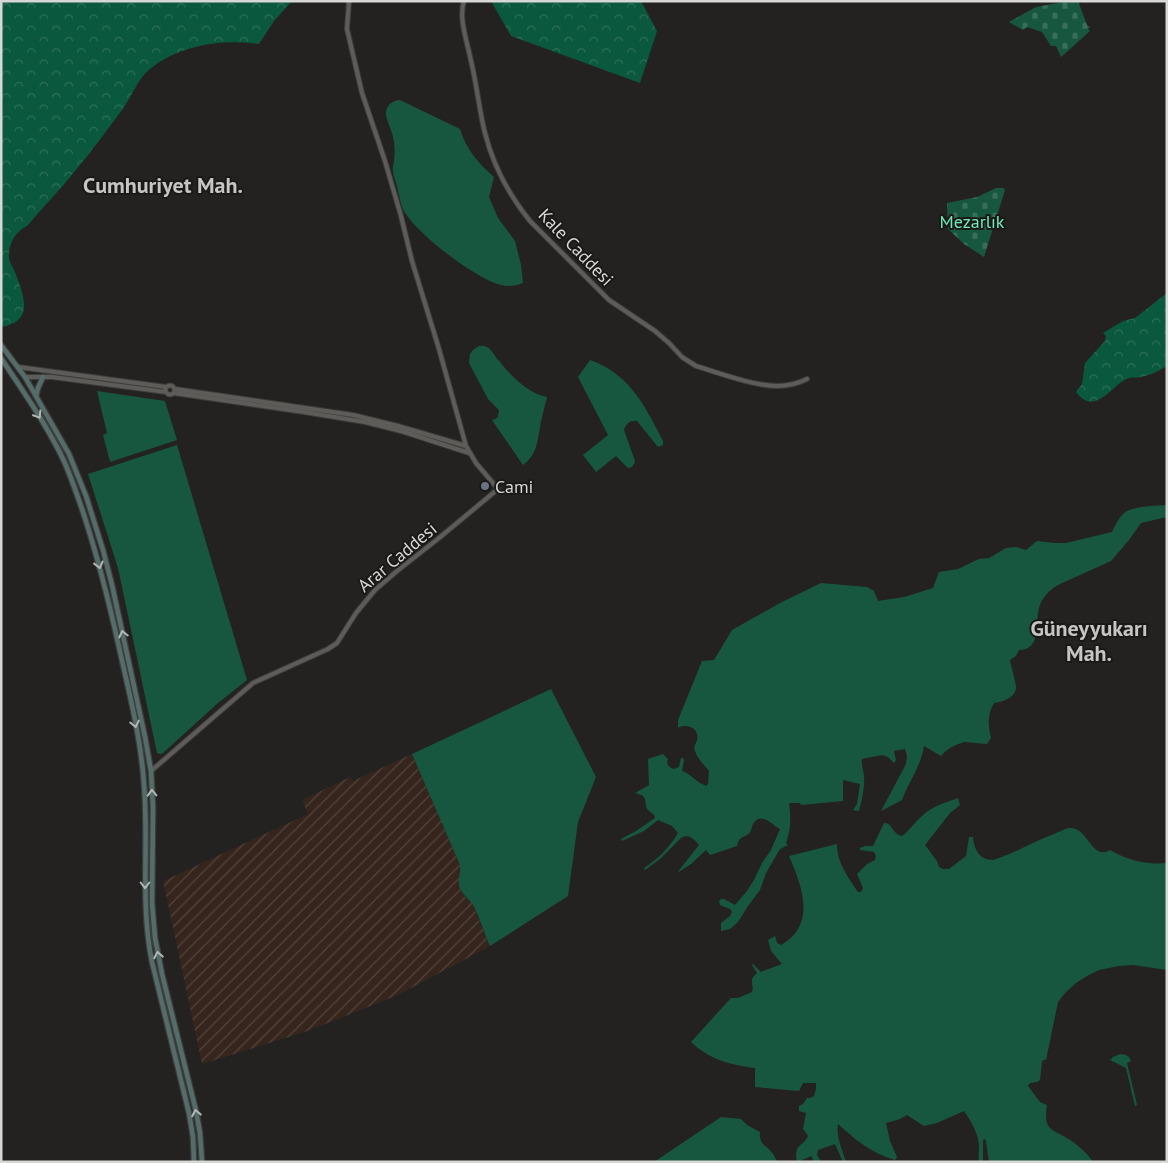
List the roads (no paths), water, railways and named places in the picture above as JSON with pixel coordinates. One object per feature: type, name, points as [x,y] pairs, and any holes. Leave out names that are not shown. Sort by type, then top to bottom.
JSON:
[{"type":"main road","points":[[1,345],[25,377],[74,464],[103,550],[112,585],[146,737],[151,771],[154,932],[162,974],[196,1111],[202,1162]]},
{"type":"main road","points":[[1,358],[52,438],[70,475],[96,552],[109,605],[138,736],[143,768],[146,829],[145,902],[148,940],[189,1113],[193,1137],[194,1162]]},
{"type":"main road","points":[[10,372],[18,367]]},
{"type":"main road","points":[[17,382],[25,377]]},
{"type":"main road","points":[[36,396],[43,377]]},
{"type":"street","points":[[349,1],[347,29],[362,93],[385,161],[412,261],[469,453]]},
{"type":"street","name":"Kale Caddesi","points":[[464,1],[462,14],[488,144],[506,186],[530,221],[609,300],[660,335],[688,362],[737,378],[772,386],[792,384],[807,379]]},
{"type":"street","points":[[18,367],[166,390],[169,395],[174,391],[361,417],[466,446]]},
{"type":"street","points":[[25,377],[52,377],[166,390],[171,386],[174,391],[360,420],[396,429],[469,453]]},
{"type":"street","name":"Arar Caddesi","points":[[151,771],[253,683],[334,645],[361,606],[375,590],[498,490],[469,453]]},
{"type":"place","name":"Cami","points":[[485,486]]},
{"type":"district","name":"Cumhuriyet Mah.","points":[[163,185]]},
{"type":"district","name":"Güneyyukarı Mah.","points":[[1089,640]]},
{"type":"park label","name":"Mezarlık","points":[[972,221]]}]
